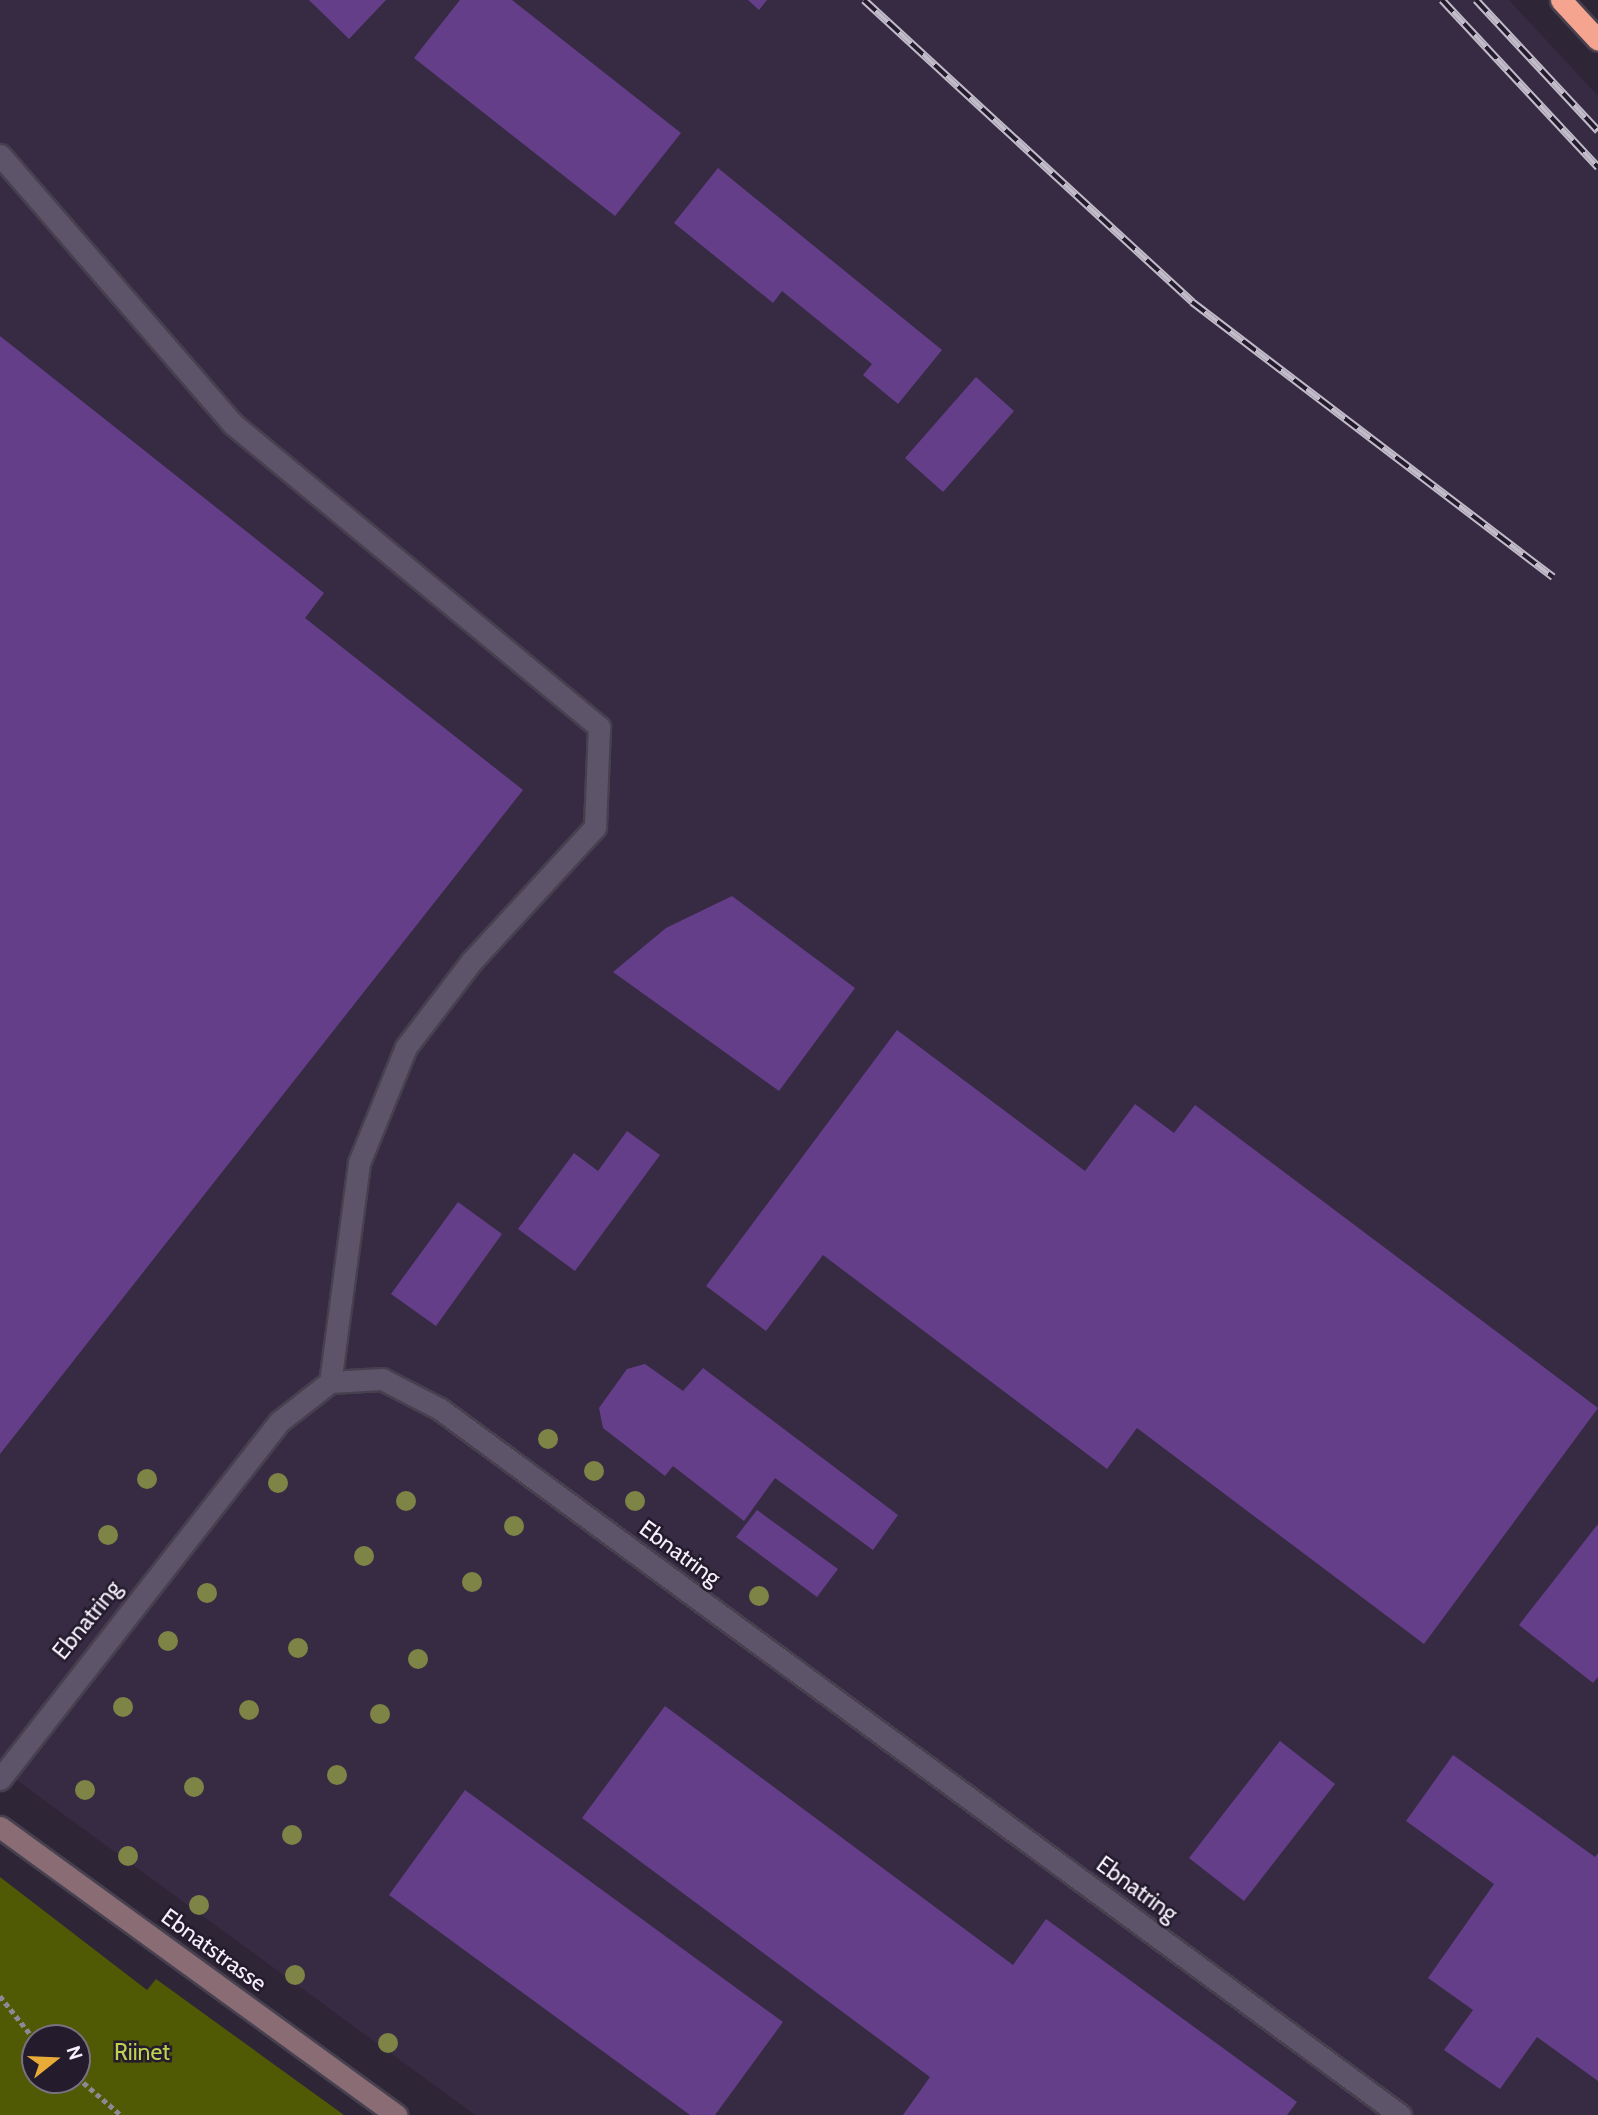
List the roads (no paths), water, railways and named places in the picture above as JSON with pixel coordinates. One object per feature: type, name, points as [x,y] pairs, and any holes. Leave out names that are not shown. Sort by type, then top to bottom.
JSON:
[{"type":"highway","points":[[1560,0],[1598,40]]},
{"type":"street","points":[[0,155],[233,424],[599,727],[594,827],[471,962],[401,1060],[359,1163],[330,1382]]},
{"type":"street","name":"Ebnatring","points":[[0,1779],[280,1421],[330,1382],[383,1379],[440,1409],[1401,2115]]},
{"type":"street","name":"Ebnatstrasse","points":[[0,1827],[396,2115]]},
{"type":"railway","points":[[864,0],[1192,302],[1553,577]]},
{"type":"railway","points":[[1442,0],[1598,167]]},
{"type":"railway","points":[[1476,0],[1598,131]]},
{"type":"park label","name":"Riinet","points":[[142,2052]]}]
